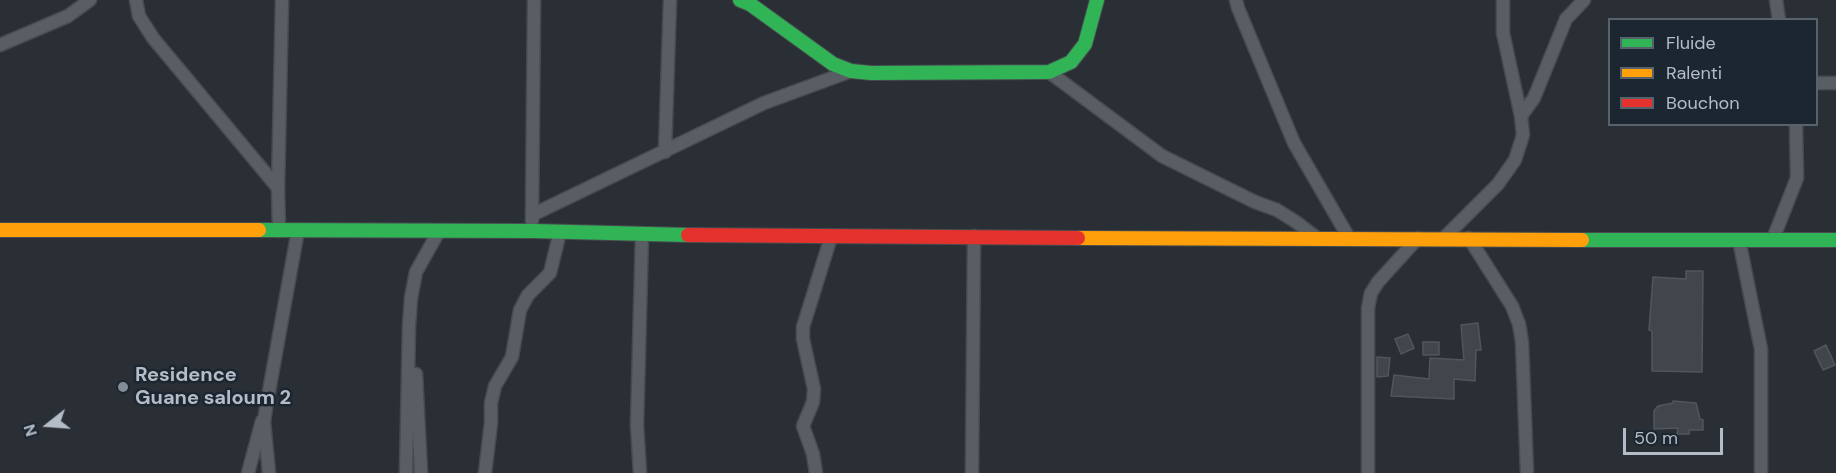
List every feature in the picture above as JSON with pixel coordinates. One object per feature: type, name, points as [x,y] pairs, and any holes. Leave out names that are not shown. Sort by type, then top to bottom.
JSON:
[{"type":"main road","points":[[740,0],[750,4],[833,64],[851,71],[871,73],[1049,72],[1071,62],[1085,44],[1096,0]]},
{"type":"main road","points":[[0,230],[532,231],[831,237],[1836,240]]},
{"type":"street","points":[[0,45],[68,16],[90,0]]},
{"type":"street","points":[[136,0],[139,16],[153,38],[278,188]]},
{"type":"street","points":[[279,231],[282,0]]},
{"type":"street","points":[[532,231],[534,0]]},
{"type":"street","points":[[665,152],[670,0]]},
{"type":"street","points":[[1236,0],[1294,143],[1349,238]]},
{"type":"street","points":[[1444,238],[1498,184],[1515,160],[1522,135],[1521,116],[1503,33],[1503,0]]},
{"type":"street","points":[[1521,116],[1534,98],[1566,19],[1584,0]]},
{"type":"street","points":[[1776,0],[1779,18]]},
{"type":"street","points":[[532,215],[764,103],[851,71]]},
{"type":"street","points":[[1049,72],[1162,156],[1255,202],[1277,210],[1319,239]]},
{"type":"street","points":[[1818,83],[1836,83]]},
{"type":"street","points":[[1773,239],[1797,178],[1796,126]]},
{"type":"street","points":[[269,473],[264,422],[298,230]]},
{"type":"street","points":[[406,473],[409,326],[416,272],[439,231]]},
{"type":"street","points":[[485,473],[491,423],[490,403],[495,386],[512,357],[519,310],[528,295],[550,273],[560,232]]},
{"type":"street","points":[[640,473],[637,425],[642,235]]},
{"type":"street","points":[[972,473],[974,236]]},
{"type":"street","points":[[816,473],[813,454],[803,426],[813,402],[814,389],[803,339],[803,327],[831,237]]},
{"type":"street","points":[[1368,473],[1368,308],[1371,293],[1378,282],[1418,238]]},
{"type":"street","points":[[1469,238],[1512,306],[1519,324],[1522,342],[1527,473]]},
{"type":"street","points":[[1739,240],[1761,348],[1761,473]]},
{"type":"street","points":[[409,326],[414,348],[421,473]]},
{"type":"street","points":[[248,473],[266,408]]},
{"type":"building","points":[[1686,271],[1703,271],[1702,372],[1652,371],[1652,331],[1649,330],[1653,277],[1686,279]]},
{"type":"building","points":[[1478,323],[1481,350],[1476,350],[1475,381],[1454,379],[1454,399],[1391,396],[1394,375],[1429,379],[1430,358],[1464,360],[1461,325]]},
{"type":"building","points":[[1408,334],[1414,348],[1401,354],[1395,339]]},
{"type":"building","points":[[1423,342],[1439,342],[1439,355],[1423,355]]},
{"type":"building","points":[[1826,345],[1835,365],[1823,370],[1814,351]]},
{"type":"building","points":[[1377,357],[1390,358],[1388,376],[1377,377]]},
{"type":"building","points":[[1673,401],[1696,403],[1700,419],[1703,420],[1703,430],[1689,430],[1689,434],[1677,434],[1678,428],[1654,429],[1654,411],[1658,406],[1673,403]]},
{"type":"traffic: fast","points":[[740,0],[750,4],[833,64],[851,71],[871,73],[1049,72],[1071,62],[1085,44],[1097,0]]},
{"type":"traffic: fast","points":[[259,230],[533,231],[688,235]]},
{"type":"traffic: fast","points":[[1582,240],[1836,240]]},
{"type":"traffic: slow","points":[[0,230],[259,230]]},
{"type":"traffic: slow","points":[[1078,238],[1582,240]]},
{"type":"traffic: jam","points":[[688,235],[1078,238]]},
{"type":"place","name":"Residence Guane saloum 2","points":[[123,387]]}]
